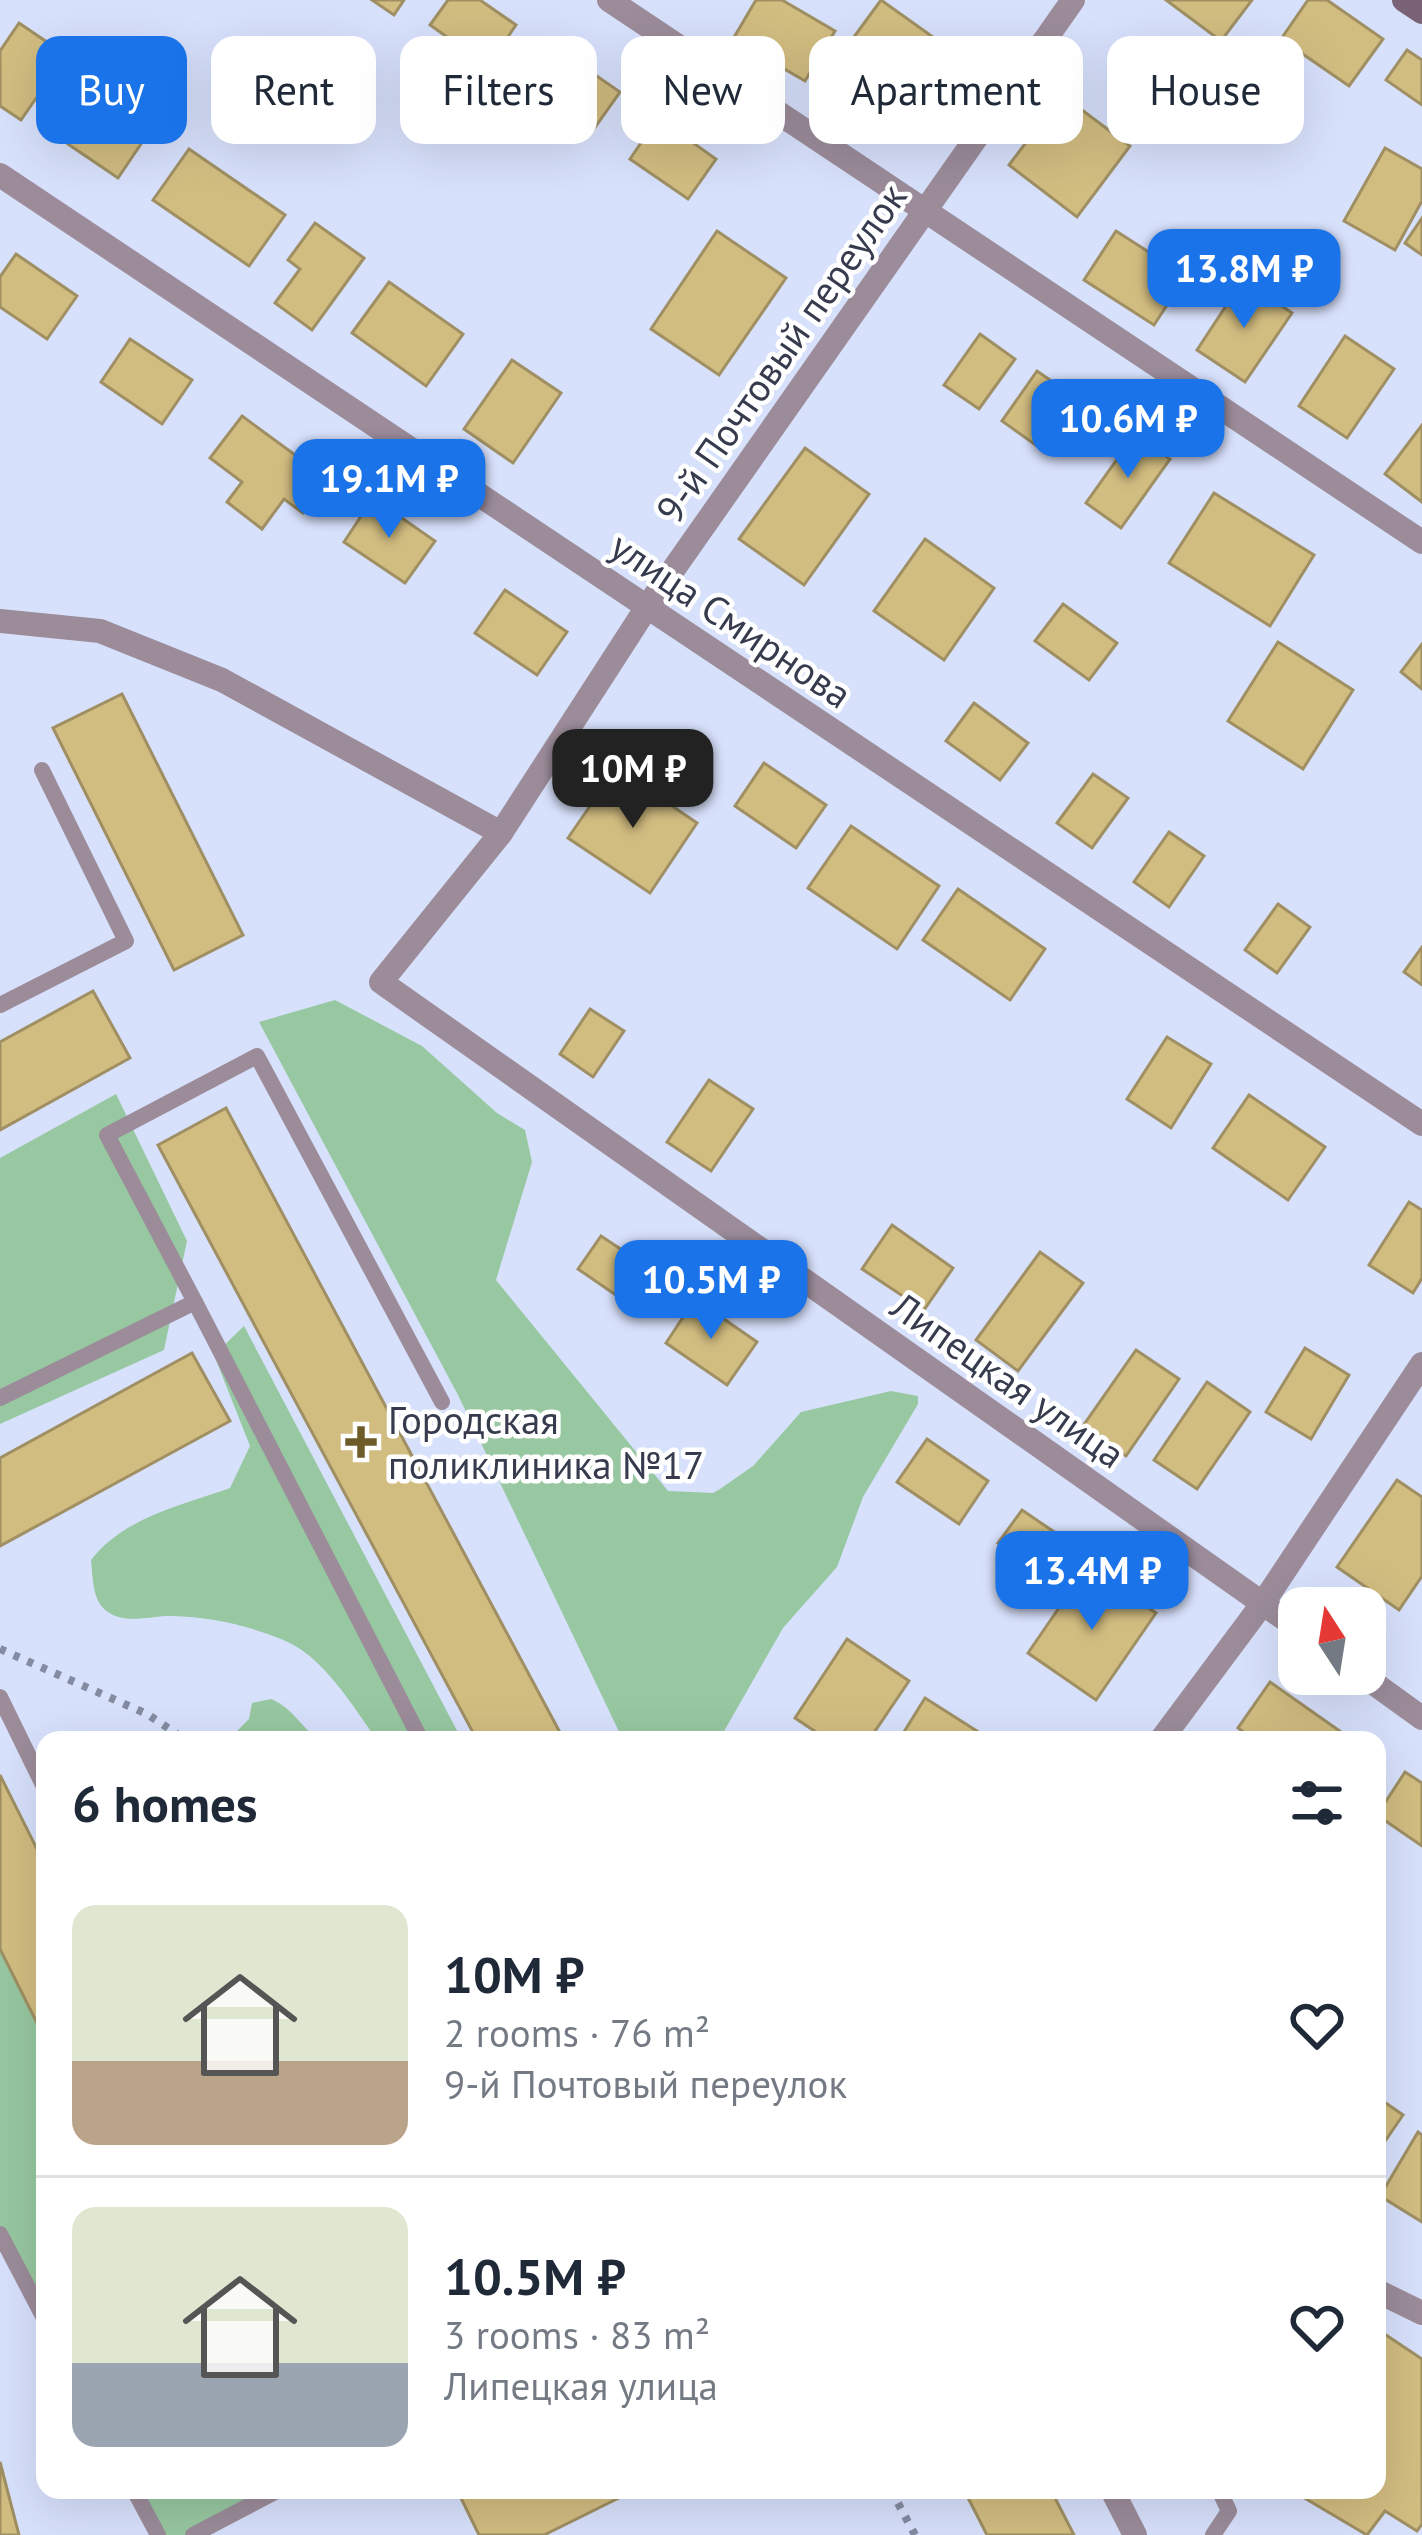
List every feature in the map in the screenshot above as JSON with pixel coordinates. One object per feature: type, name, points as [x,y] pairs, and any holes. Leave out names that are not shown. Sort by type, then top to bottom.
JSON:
[{"type":"main road","points":[[1404,0],[1422,12]]},
{"type":"street","points":[[609,0],[1422,542]]},
{"type":"street","name":"9-й Почтовый переулок","points":[[381,982],[501,832],[647,607],[1073,0]]},
{"type":"street","name":"улица Смирнова","points":[[0,175],[1422,1124]]},
{"type":"street","points":[[0,620],[100,632],[222,680],[501,832]]},
{"type":"street","name":"Липецкая улица","points":[[381,982],[1278,1614]]},
{"type":"street","points":[[1168,1731],[1263,1604],[1422,1364]]},
{"type":"street","points":[[1386,1692],[1422,1718]]},
{"type":"street","points":[[1386,2295],[1422,2313]]},
{"type":"street","points":[[1117,2499],[1135,2535]]},
{"type":"lane","points":[[0,1005],[126,940],[42,770]]},
{"type":"lane","points":[[416,1731],[107,1135],[257,1056],[442,1402]]},
{"type":"lane","points":[[0,1398],[195,1302]]},
{"type":"lane","points":[[0,1697],[36,1771]]},
{"type":"lane","points":[[0,2234],[36,2303]]},
{"type":"lane","points":[[139,2499],[158,2535]]},
{"type":"lane","points":[[194,2535],[262,2499]]},
{"type":"lane","points":[[1213,2535],[1229,2511],[1223,2499]]},
{"type":"path","points":[[0,1649],[147,1714],[172,1731]]},
{"type":"path","points":[[896,2499],[915,2535]]},
{"type":"green space","points":[[335,1000],[422,1046],[497,1113],[525,1130],[532,1162],[496,1280],[668,1491],[713,1493],[720,1489],[753,1466],[801,1412],[891,1391],[918,1396],[918,1404],[863,1497],[837,1567],[783,1628],[724,1731],[619,1731],[458,1395],[259,1022]]},
{"type":"green space","points":[[116,1094],[187,1241],[164,1350],[0,1424],[0,1158]]},
{"type":"green space","points":[[244,1326],[457,1731],[371,1731],[323,1669],[296,1646],[241,1626],[200,1618],[123,1618],[99,1602],[91,1560],[104,1546],[136,1523],[230,1488],[250,1446],[214,1355]]},
{"type":"green space","points":[[271,1699],[310,1731],[237,1731],[249,1719],[252,1703]]},
{"type":"green space","points":[[0,1949],[36,2021],[36,2303],[0,2234]]},
{"type":"green space","points":[[139,2499],[262,2499],[193,2535],[158,2535]]},
{"type":"building","points":[[372,0],[404,0],[394,15]]},
{"type":"building","points":[[448,0],[480,0],[516,25],[508,36],[446,36],[430,25]]},
{"type":"building","points":[[756,0],[782,0],[835,31],[832,36],[809,36],[805,81],[785,69],[785,36],[735,36]]},
{"type":"building","points":[[881,0],[932,36],[855,36]]},
{"type":"building","points":[[1166,0],[1252,0],[1225,36],[1214,36]]},
{"type":"building","points":[[1308,0],[1327,0],[1383,39],[1349,86],[1304,55],[1304,36],[1283,36]]},
{"type":"building","points":[[19,23],[38,36],[36,98],[21,120],[0,106],[0,51]]},
{"type":"building","points":[[1407,50],[1422,60],[1422,105],[1386,80]]},
{"type":"building","points":[[597,76],[620,92],[597,125]]},
{"type":"building","points":[[1083,111],[1107,129],[1107,144],[1130,146],[1077,217],[1009,165],[1025,144],[1083,144]]},
{"type":"building","points":[[68,144],[141,144],[118,178]]},
{"type":"building","points":[[640,144],[695,144],[716,159],[688,199],[630,159]]},
{"type":"building","points":[[1385,148],[1422,169],[1422,201],[1395,250],[1344,221]]},
{"type":"building","points":[[189,149],[285,215],[249,266],[153,200]]},
{"type":"building","points":[[1422,218],[1422,255],[1405,243]]},
{"type":"building","points":[[315,223],[364,258],[312,330],[275,303],[300,269],[288,260]]},
{"type":"building","points":[[717,231],[786,278],[719,375],[651,329]]},
{"type":"building","points":[[1116,231],[1186,276],[1154,325],[1084,280]]},
{"type":"building","points":[[16,254],[77,296],[47,339],[0,307],[0,277]]},
{"type":"building","points":[[1243,280],[1292,313],[1245,382],[1197,350]]},
{"type":"building","points":[[389,282],[463,334],[426,386],[352,333]]},
{"type":"building","points":[[980,334],[1015,359],[979,409],[944,385]]},
{"type":"building","points":[[1345,336],[1394,369],[1347,438],[1299,406]]},
{"type":"building","points":[[130,339],[192,380],[162,424],[101,382]]},
{"type":"building","points":[[512,360],[561,393],[513,463],[464,429]]},
{"type":"building","points":[[1037,371],[1073,396],[1037,446],[1002,421]]},
{"type":"building","points":[[242,416],[328,479],[303,513],[284,499],[262,529],[227,502],[242,482],[210,458]]},
{"type":"building","points":[[1422,425],[1422,502],[1385,474]]},
{"type":"building","points":[[1135,434],[1170,459],[1121,528],[1086,503]]},
{"type":"building","points":[[805,448],[869,494],[804,585],[739,539]]},
{"type":"building","points":[[1214,493],[1314,555],[1270,626],[1169,563]]},
{"type":"building","points":[[373,498],[435,541],[405,583],[344,542]]},
{"type":"building","points":[[925,539],[994,588],[944,660],[874,611]]},
{"type":"building","points":[[505,590],[567,632],[537,675],[475,633]]},
{"type":"building","points":[[1063,604],[1117,643],[1089,680],[1035,641]]},
{"type":"building","points":[[1278,642],[1353,690],[1303,769],[1228,721]]},
{"type":"building","points":[[1422,644],[1422,689],[1401,672]]},
{"type":"building","points":[[122,694],[243,935],[174,970],[53,728]]},
{"type":"building","points":[[974,703],[1028,743],[1000,780],[946,741]]},
{"type":"building","points":[[764,763],[826,805],[796,848],[735,806]]},
{"type":"building","points":[[616,768],[697,823],[650,893],[568,838]]},
{"type":"building","points":[[1093,774],[1128,798],[1092,848],[1057,823]]},
{"type":"building","points":[[851,826],[939,886],[897,949],[808,888]]},
{"type":"building","points":[[1169,832],[1204,856],[1169,907],[1134,882]]},
{"type":"building","points":[[958,889],[1045,949],[1010,1000],[923,940]]},
{"type":"building","points":[[1278,904],[1310,927],[1277,973],[1245,950]]},
{"type":"building","points":[[1422,947],[1422,985],[1404,972]]},
{"type":"building","points":[[93,991],[130,1058],[0,1130],[0,1042]]},
{"type":"building","points":[[590,1009],[624,1031],[593,1077],[560,1054]]},
{"type":"building","points":[[1167,1037],[1211,1064],[1171,1128],[1127,1099]]},
{"type":"building","points":[[709,1080],[753,1109],[711,1171],[667,1142]]},
{"type":"building","points":[[1249,1095],[1325,1147],[1288,1200],[1213,1148]]},
{"type":"building","name":"Городская поликлиника №17","points":[[226,1108],[559,1731],[472,1731],[158,1145]]},
{"type":"building","points":[[1409,1202],[1422,1210],[1422,1278],[1413,1293],[1369,1265]]},
{"type":"building","points":[[892,1225],[953,1268],[924,1310],[862,1269]]},
{"type":"building","points":[[601,1236],[646,1266],[623,1300],[578,1269]]},
{"type":"building","points":[[1040,1252],[1083,1283],[1018,1371],[976,1340]]},
{"type":"building","points":[[695,1299],[757,1342],[727,1385],[666,1343]]},
{"type":"building","points":[[1305,1348],[1349,1375],[1311,1439],[1266,1412]]},
{"type":"building","points":[[1136,1350],[1179,1379],[1126,1456],[1083,1426]]},
{"type":"building","points":[[192,1353],[230,1421],[0,1546],[0,1458]]},
{"type":"building","points":[[1207,1382],[1250,1412],[1197,1489],[1154,1460]]},
{"type":"building","points":[[927,1439],[988,1481],[959,1524],[897,1482]]},
{"type":"building","points":[[1397,1480],[1422,1497],[1422,1576],[1399,1610],[1386,1601],[1386,1587],[1366,1587],[1337,1567]]},
{"type":"building","points":[[1022,1510],[1066,1540],[1043,1573],[998,1543]]},
{"type":"building","points":[[1087,1567],[1156,1613],[1096,1700],[1028,1653]]},
{"type":"building","points":[[847,1639],[909,1681],[875,1731],[814,1731],[795,1718]]},
{"type":"building","points":[[1270,1682],[1278,1688],[1278,1695],[1288,1695],[1340,1731],[1238,1728]]},
{"type":"building","points":[[925,1698],[977,1731],[905,1731]]},
{"type":"building","points":[[1405,1772],[1422,1783],[1422,1846],[1386,1821],[1386,1801]]},
{"type":"building","points":[[0,1775],[36,1847],[36,2021],[0,1949]]},
{"type":"building","points":[[1386,2103],[1403,2115],[1386,2140]]},
{"type":"building","points":[[1418,2132],[1422,2135],[1422,2222],[1386,2200],[1386,2186]]},
{"type":"building","points":[[1386,2335],[1422,2359],[1422,2524],[1417,2531],[1385,2511],[1367,2535],[1306,2499],[1386,2499]]},
{"type":"building","points":[[0,2462],[19,2535],[0,2535]]},
{"type":"building","points":[[461,2499],[617,2499],[544,2535],[479,2535]]},
{"type":"building","points":[[969,2499],[1056,2499],[1074,2535],[987,2535]]},
{"type":"place","name":"Городская поликлиника №17","points":[[361,1442]]}]
